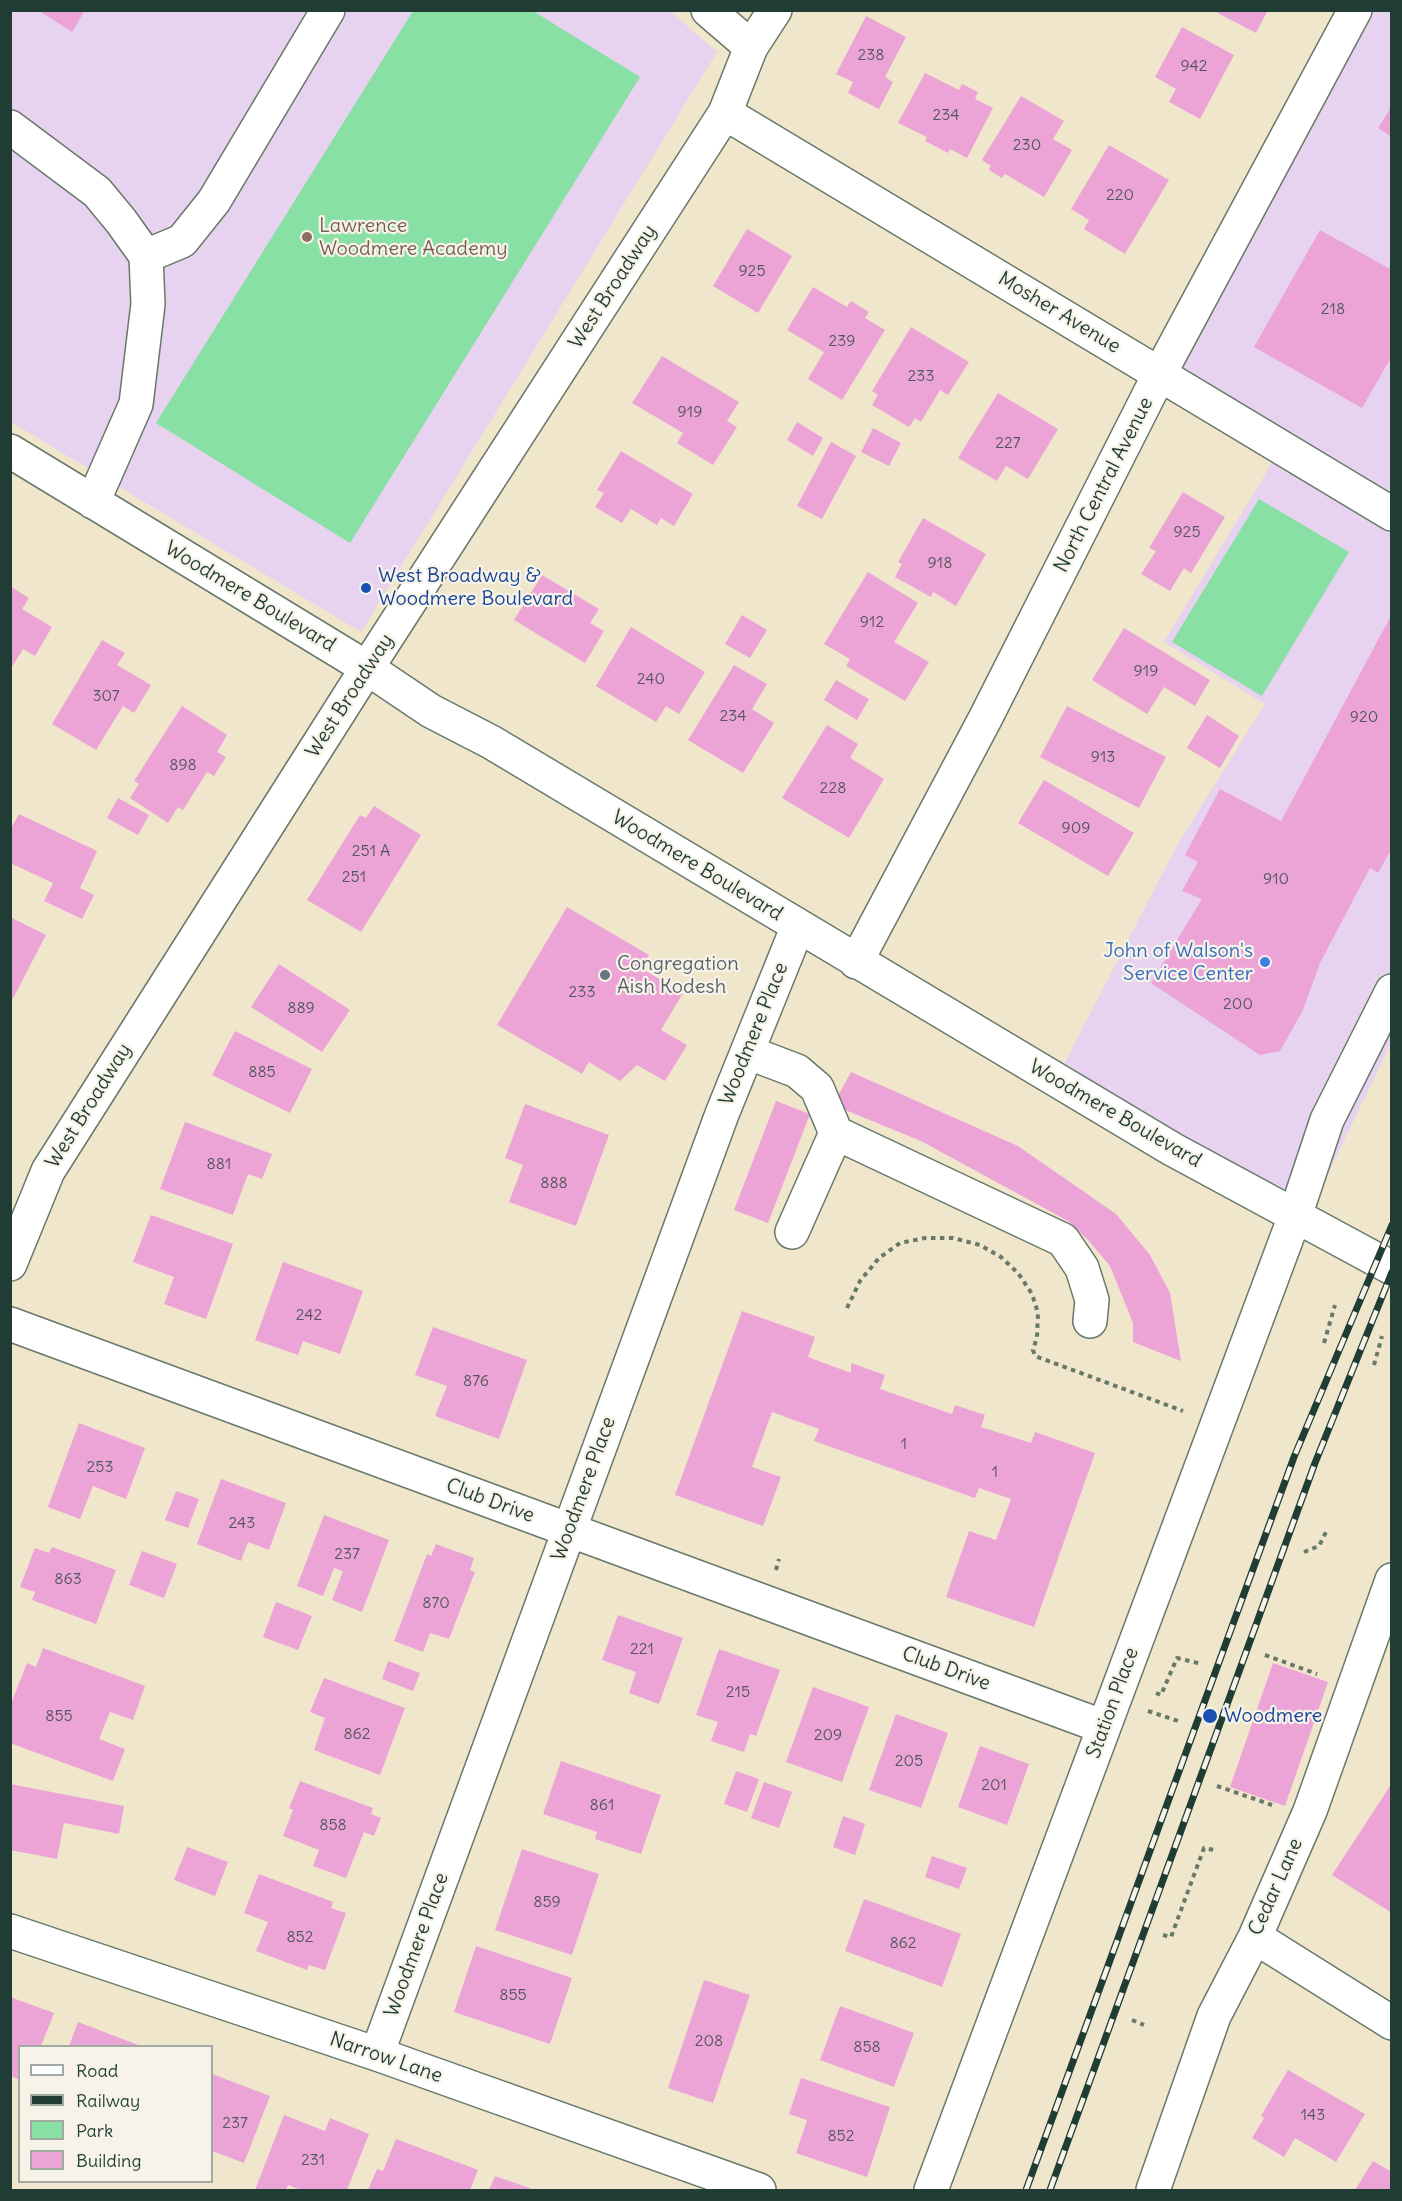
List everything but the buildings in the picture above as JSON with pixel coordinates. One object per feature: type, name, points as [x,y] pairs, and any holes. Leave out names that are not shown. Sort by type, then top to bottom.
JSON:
[{"type":"street","points":[[146,256],[182,241],[214,201],[328,10]]},
{"type":"street","points":[[708,10],[751,47]]},
{"type":"street","name":"West Broadway","points":[[10,1264],[48,1171],[367,668],[725,113],[751,47],[775,10]]},
{"type":"street","name":"North Central Avenue","points":[[856,962],[985,718],[1160,373],[1355,10]]},
{"type":"street","name":"Mosher Avenue","points":[[725,113],[1392,514]]},
{"type":"street","points":[[10,127],[97,192],[146,256],[147,304],[136,404],[93,502]]},
{"type":"street","name":"Woodmere Boulevard","points":[[10,451],[367,668],[431,711],[491,742],[1172,1149],[1392,1268]]},
{"type":"street","name":"Woodmere Place","points":[[377,2054],[722,1113],[798,926]]},
{"type":"street","name":"Station Place","points":[[931,2190],[1295,1216],[1327,1120],[1392,991]]},
{"type":"street","points":[[747,1052],[797,1071],[817,1088],[836,1133],[1063,1240],[1082,1268],[1092,1300],[1090,1321]]},
{"type":"street","points":[[792,1232],[836,1133]]},
{"type":"street","name":"Club Drive","points":[[10,1324],[1104,1727]]},
{"type":"street","name":"Cedar Lane","points":[[1154,2190],[1214,2016],[1255,1937],[1310,1811],[1392,1580]]},
{"type":"street","name":"Narrow Lane","points":[[10,1931],[377,2054],[678,2177],[759,2190]]},
{"type":"street","points":[[1255,1937],[1392,2023]]},
{"type":"path","points":[[847,1308],[860,1281],[872,1266],[900,1243],[925,1238],[953,1238],[980,1245],[1001,1257],[1018,1273],[1032,1294],[1038,1312],[1037,1336],[1033,1350],[1035,1356],[1183,1411]]},
{"type":"path","points":[[1324,1343],[1335,1305]]},
{"type":"path","points":[[1374,1365],[1382,1336]]},
{"type":"path","points":[[1304,1552],[1319,1546],[1326,1532]]},
{"type":"path","points":[[1265,1655],[1317,1674]]},
{"type":"path","points":[[1163,1717],[1181,1722]]},
{"type":"path","points":[[1217,1786],[1272,1805]]},
{"type":"path","points":[[1163,1935],[1171,1937],[1204,1848],[1214,1850]]},
{"type":"path","points":[[1132,2020],[1144,2025]]},
{"type":"shaded area","name":"Lawrence Woodmere Academy","points":[[11,11],[670,11],[717,52],[361,632],[11,422]]},
{"type":"shaded area","points":[[1351,11],[1391,11],[1391,1043],[1302,1228],[1056,1080],[1175,849],[1265,704],[1164,642],[1278,453],[1144,380]]},
{"type":"green space","points":[[413,11],[533,11],[640,77],[350,543],[156,423]]},
{"type":"green space","points":[[1259,499],[1349,552],[1262,696],[1172,642]]},
{"type":"railway","points":[[1026,2190],[1294,1457],[1392,1225]]},
{"type":"railway","points":[[1050,2190],[1315,1463],[1392,1272]]},
{"type":"place","name":"Lawrence Woodmere Academy","points":[[307,237]]},
{"type":"place","name":"West Broadway & Woodmere Boulevard","points":[[366,588]]},
{"type":"place","name":"John of Walson's Service Center","points":[[1265,962]]},
{"type":"place","name":"Congregation Aish Kodesh","points":[[605,975]]},
{"type":"place","name":"Woodmere","points":[[1210,1716]]}]
